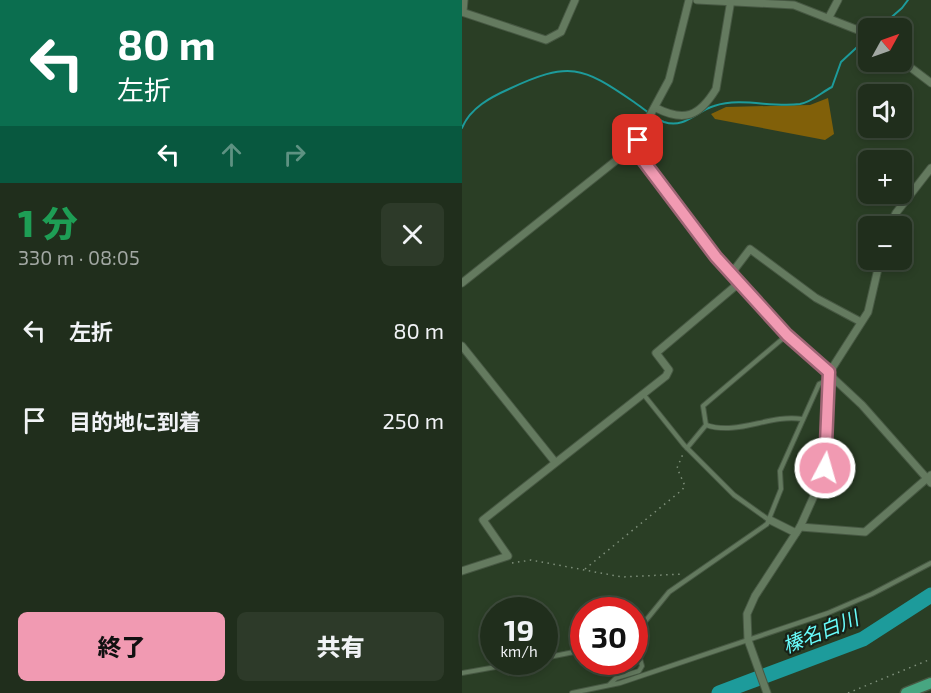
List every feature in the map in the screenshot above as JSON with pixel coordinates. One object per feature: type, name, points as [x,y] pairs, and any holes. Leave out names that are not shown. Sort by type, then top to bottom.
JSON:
[{"type":"main road","points":[[908,693],[931,683]]},
{"type":"street","points":[[464,0],[463,12],[546,40],[561,32],[575,0]]},
{"type":"street","points":[[462,283],[633,147],[651,117],[673,69],[689,0]]},
{"type":"street","points":[[697,0],[794,5],[858,30]]},
{"type":"street","points":[[829,17],[838,0]]},
{"type":"street","points":[[655,108],[671,115],[684,116],[699,111],[711,97],[716,89],[731,1]]},
{"type":"street","points":[[912,68],[931,82]]},
{"type":"street","points":[[633,147],[739,283],[787,335],[930,479],[865,532],[798,530],[770,520]]},
{"type":"street","points":[[895,216],[931,168]]},
{"type":"street","points":[[731,274],[750,249],[816,298],[861,322]]},
{"type":"street","points":[[767,693],[745,629],[749,607],[798,530],[825,468],[828,376],[873,298],[878,270]]},
{"type":"street","points":[[462,571],[508,556],[483,520],[666,376],[669,370],[656,353],[739,283]]},
{"type":"street","points":[[462,346],[555,462]]},
{"type":"lane","points":[[687,448],[706,425],[703,406],[787,335]]},
{"type":"lane","points":[[648,618],[665,596],[770,520],[781,489],[780,471],[819,384],[828,376]]},
{"type":"lane","points":[[643,394],[687,448],[734,495],[770,520]]},
{"type":"lane","points":[[706,425],[722,430],[788,417],[802,419]]},
{"type":"lane","points":[[572,693],[608,685],[828,614],[931,563]]},
{"type":"lane","points":[[462,673],[480,670]]},
{"type":"lane","points":[[608,685],[616,678],[626,675]]},
{"type":"path","points":[[584,569],[682,490],[685,486],[676,468],[687,448]]},
{"type":"path","points":[[511,563],[531,560],[622,578],[695,574]]},
{"type":"path","points":[[848,693],[931,659]]},
{"type":"shaded area","points":[[828,98],[834,134],[825,140],[715,119],[711,114],[726,107],[810,105]]},
{"type":"waterway","points":[[890,18],[908,0]]},
{"type":"waterway","points":[[462,128],[476,109],[495,96],[529,80],[561,71],[587,75],[601,81],[656,118],[671,124],[684,121],[708,108],[725,103],[800,104],[832,87],[841,62],[858,46]]},
{"type":"waterway","name":"榛名白川","points":[[719,693],[863,639],[931,595]]},
{"type":"route","points":[[638,140],[633,147],[716,257],[787,335],[829,372],[828,440],[825,468]]}]
